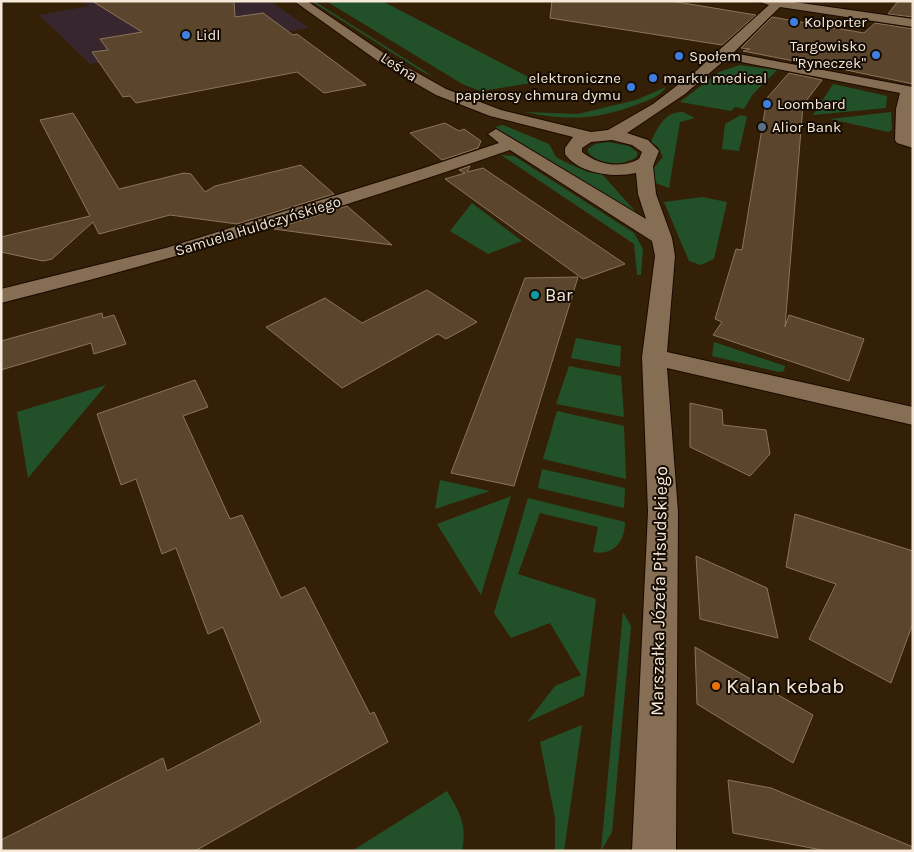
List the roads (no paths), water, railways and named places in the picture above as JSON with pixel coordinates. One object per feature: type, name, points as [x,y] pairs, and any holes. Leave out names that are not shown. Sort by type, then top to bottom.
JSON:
[{"type":"street","name":"Leśna","points":[[299,1],[417,80],[441,92],[514,118],[591,137]]},
{"type":"street","points":[[762,1],[913,23]]},
{"type":"street","points":[[612,136],[664,105],[724,55],[779,2]]},
{"type":"street","points":[[724,55],[911,91],[904,109],[903,140],[913,143]]},
{"type":"street","points":[[441,92],[464,114],[662,238]]},
{"type":"street","points":[[514,118],[592,122],[637,114],[664,105]]},
{"type":"street","points":[[572,148],[575,144],[591,137],[612,136],[642,143],[664,105]]},
{"type":"street","name":"Leśna","points":[[514,118],[572,148],[573,154],[578,159],[604,168]]},
{"type":"street","name":"Marszałka Józefa Piłsudskiego","points":[[642,143],[650,151],[650,157],[644,164],[647,194],[662,238],[665,256],[654,357],[663,512],[654,851]]},
{"type":"street","name":"Samuela Huldczyńskiego","points":[[1,296],[173,252],[427,173],[511,144]]},
{"type":"street","points":[[604,168],[627,169],[644,164]]},
{"type":"street","points":[[604,168],[653,213]]},
{"type":"street","points":[[654,357],[913,416]]},
{"type":"place","name":"Kolporter","points":[[794,22]]},
{"type":"place","name":"Lidl","points":[[186,35]]},
{"type":"place","name":"Targowisko \"Ryneczek\"","points":[[876,55]]},
{"type":"place","name":"Społem","points":[[679,56]]},
{"type":"place","name":"marku medical","points":[[653,78]]},
{"type":"place","name":"elektroniczne papierosy chmura dymu","points":[[631,87]]},
{"type":"place","name":"Loombard","points":[[767,104]]},
{"type":"place","name":"Alior Bank","points":[[762,127]]},
{"type":"place","name":"Bar","points":[[535,295]]},
{"type":"place","name":"Kalan kebab","points":[[716,686]]}]
